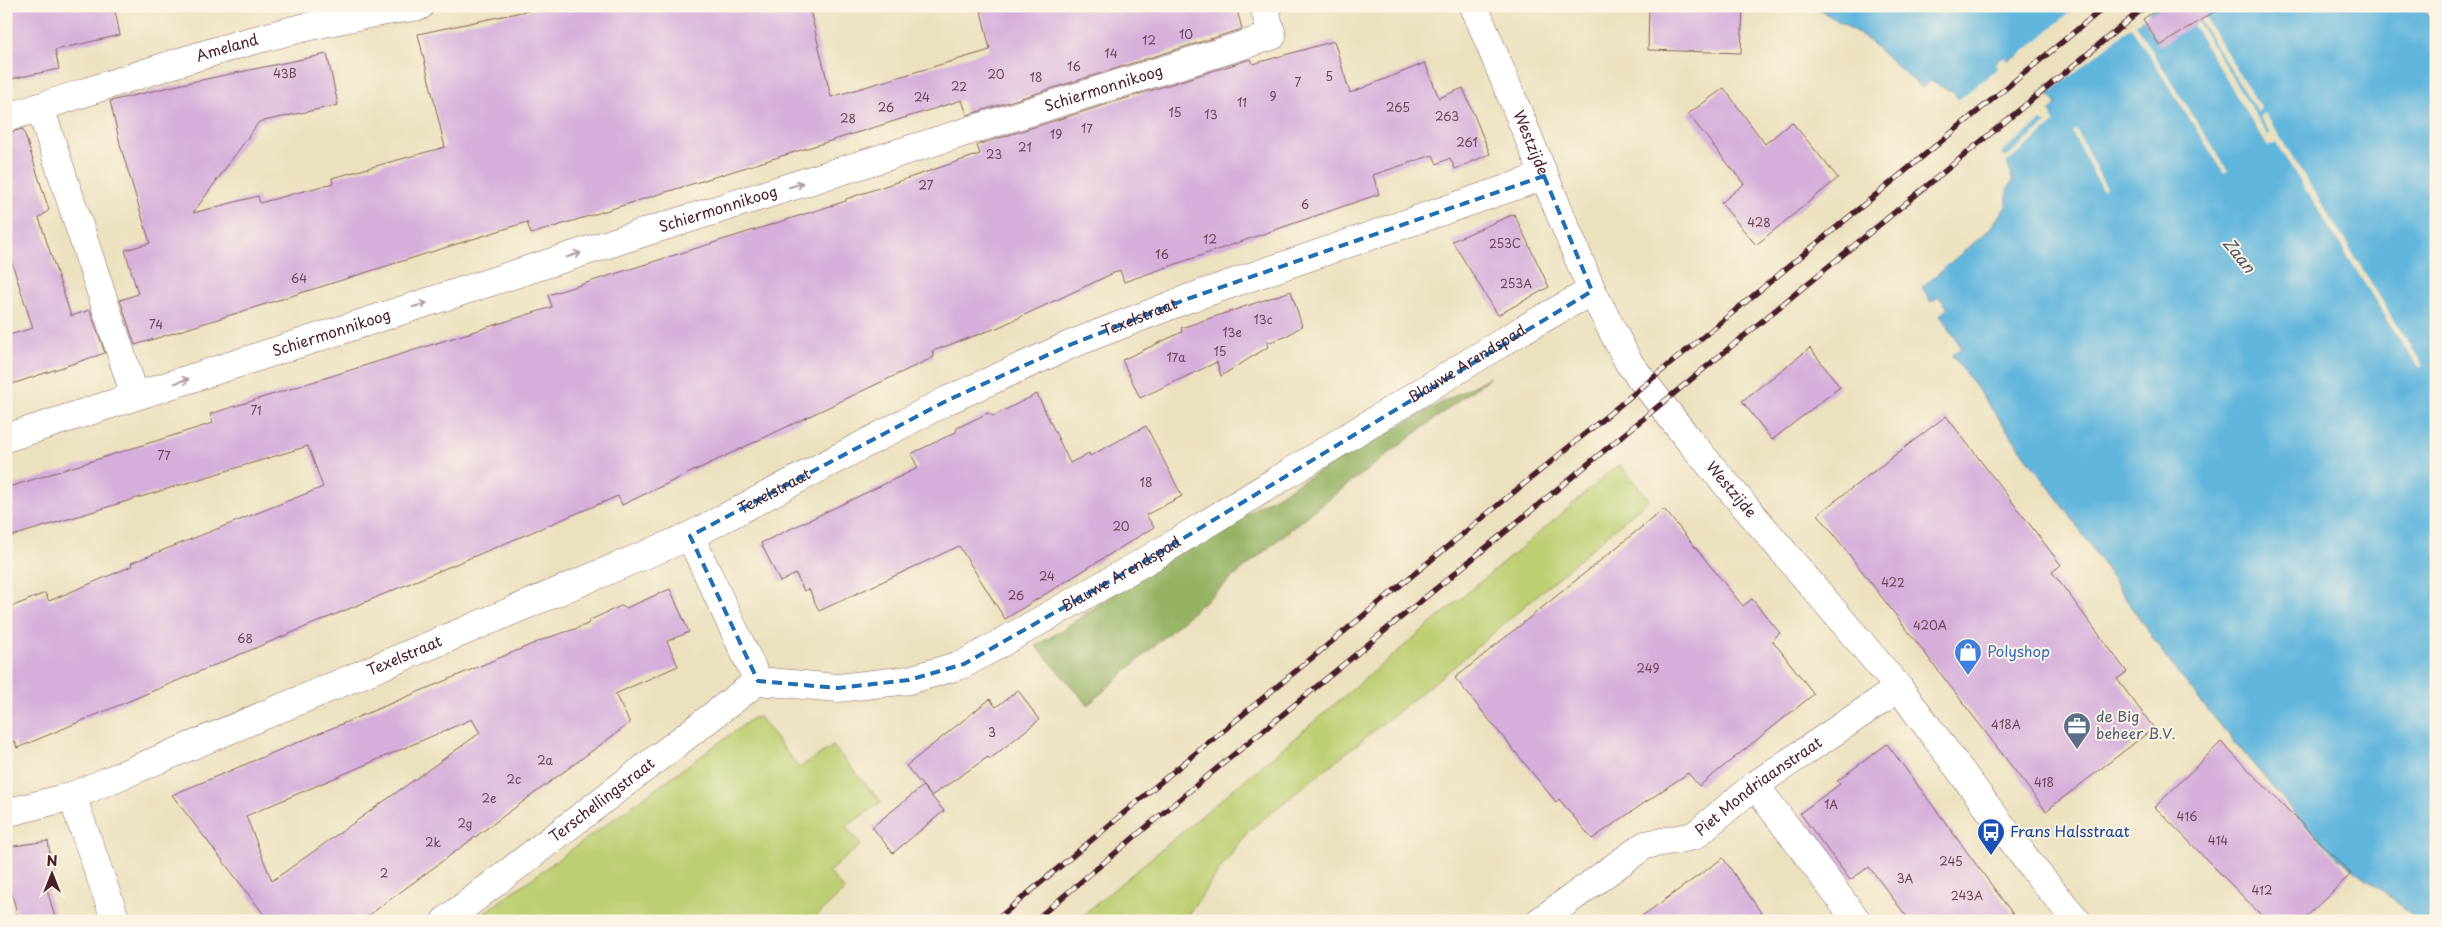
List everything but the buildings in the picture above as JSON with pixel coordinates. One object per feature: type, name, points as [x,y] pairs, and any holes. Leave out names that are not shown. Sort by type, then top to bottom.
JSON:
[{"type":"street","name":"Ameland","points":[[6,118],[211,52],[363,14],[420,6]]},
{"type":"street","name":"Schiermonnikoog","points":[[135,396],[633,236],[1272,36],[1264,6]]},
{"type":"street","name":"Westzijde","points":[[1474,6],[1592,291],[1635,371],[1688,439],[1899,688],[2032,867],[2078,921]]},
{"type":"street","points":[[6,438],[135,396],[40,107]]},
{"type":"street","name":"Texelstraat","points":[[6,813],[72,796],[690,536],[948,400],[1072,344],[1187,299],[1544,176]]},
{"type":"street","name":"Blauwe Arendspad","points":[[758,681],[838,688],[909,680],[964,664],[1148,560],[1524,329],[1592,291]]},
{"type":"street","points":[[690,536],[758,681]]},
{"type":"street","name":"Terschellingstraat","points":[[446,921],[758,681]]},
{"type":"street","name":"Piet Mondriaanstraat","points":[[1540,921],[1645,844],[1694,836],[1756,785],[1899,688]]},
{"type":"street","points":[[1756,785],[1857,921]]},
{"type":"street","points":[[72,796],[116,921]]},
{"type":"highlighted area","points":[[1544,176],[1592,291],[1149,559],[964,664],[909,680],[838,688],[758,681],[690,536],[948,400],[1072,344],[1187,299]]},
{"type":"green space","points":[[1490,377],[1309,514],[1198,607],[1088,705],[1036,646],[1131,583],[1220,529],[1354,451]]},
{"type":"green space","points":[[1620,465],[1649,499],[1456,665],[1248,831],[1183,921],[1076,921],[1558,517],[1609,472]]},
{"type":"green space","points":[[759,717],[799,768],[833,746],[881,802],[846,827],[861,845],[828,872],[845,890],[811,921],[473,921],[753,718]]},
{"type":"water","name":"Zaan","points":[[1813,6],[2421,6],[2436,28],[2436,921],[2421,921],[2338,858],[2301,821],[2165,656],[2073,520],[1952,355],[1962,348],[1940,315],[1948,308],[1939,297],[1931,302],[1922,287],[1988,231],[2007,205],[2007,189],[2013,182],[2006,157],[1953,92],[1930,81],[1922,88],[1863,36]],"holes":[[[2014,56],[2017,57],[2056,103],[2049,111],[2053,115],[2045,124],[1997,67],[2000,59],[2006,58],[2008,61]]]},
{"type":"pier","points":[[2077,6],[2156,6],[2148,13],[2149,15],[2135,24],[2228,171],[2224,173],[2131,27],[2046,96],[2015,59]]},
{"type":"pier","points":[[2191,6],[2198,6],[2261,109],[2257,112]]},
{"type":"pier","points":[[2198,22],[2268,135],[2270,133],[2260,117],[2265,113],[2423,366],[2418,368],[2276,143],[2268,147],[2193,25]]},
{"type":"pier","points":[[2005,57],[2010,62],[2004,60],[2000,62],[1999,66],[2044,120],[2050,118],[2048,109],[2055,123],[2005,164],[2004,159],[2046,124],[2041,121],[2000,154],[1957,101],[1998,68],[1996,64]]},
{"type":"pier","points":[[2076,129],[2106,188],[2102,190],[2072,132]]},
{"type":"railway","points":[[995,921],[1168,776],[2106,6]]},
{"type":"railway","points":[[1034,921],[1187,793],[2146,6]]},
{"type":"place","name":"Polyshop","points":[[1968,676]]},
{"type":"place","name":"de Big beheer B.V.","points":[[2077,750]]},
{"type":"place","name":"Frans Halsstraat","points":[[1991,856]]}]
